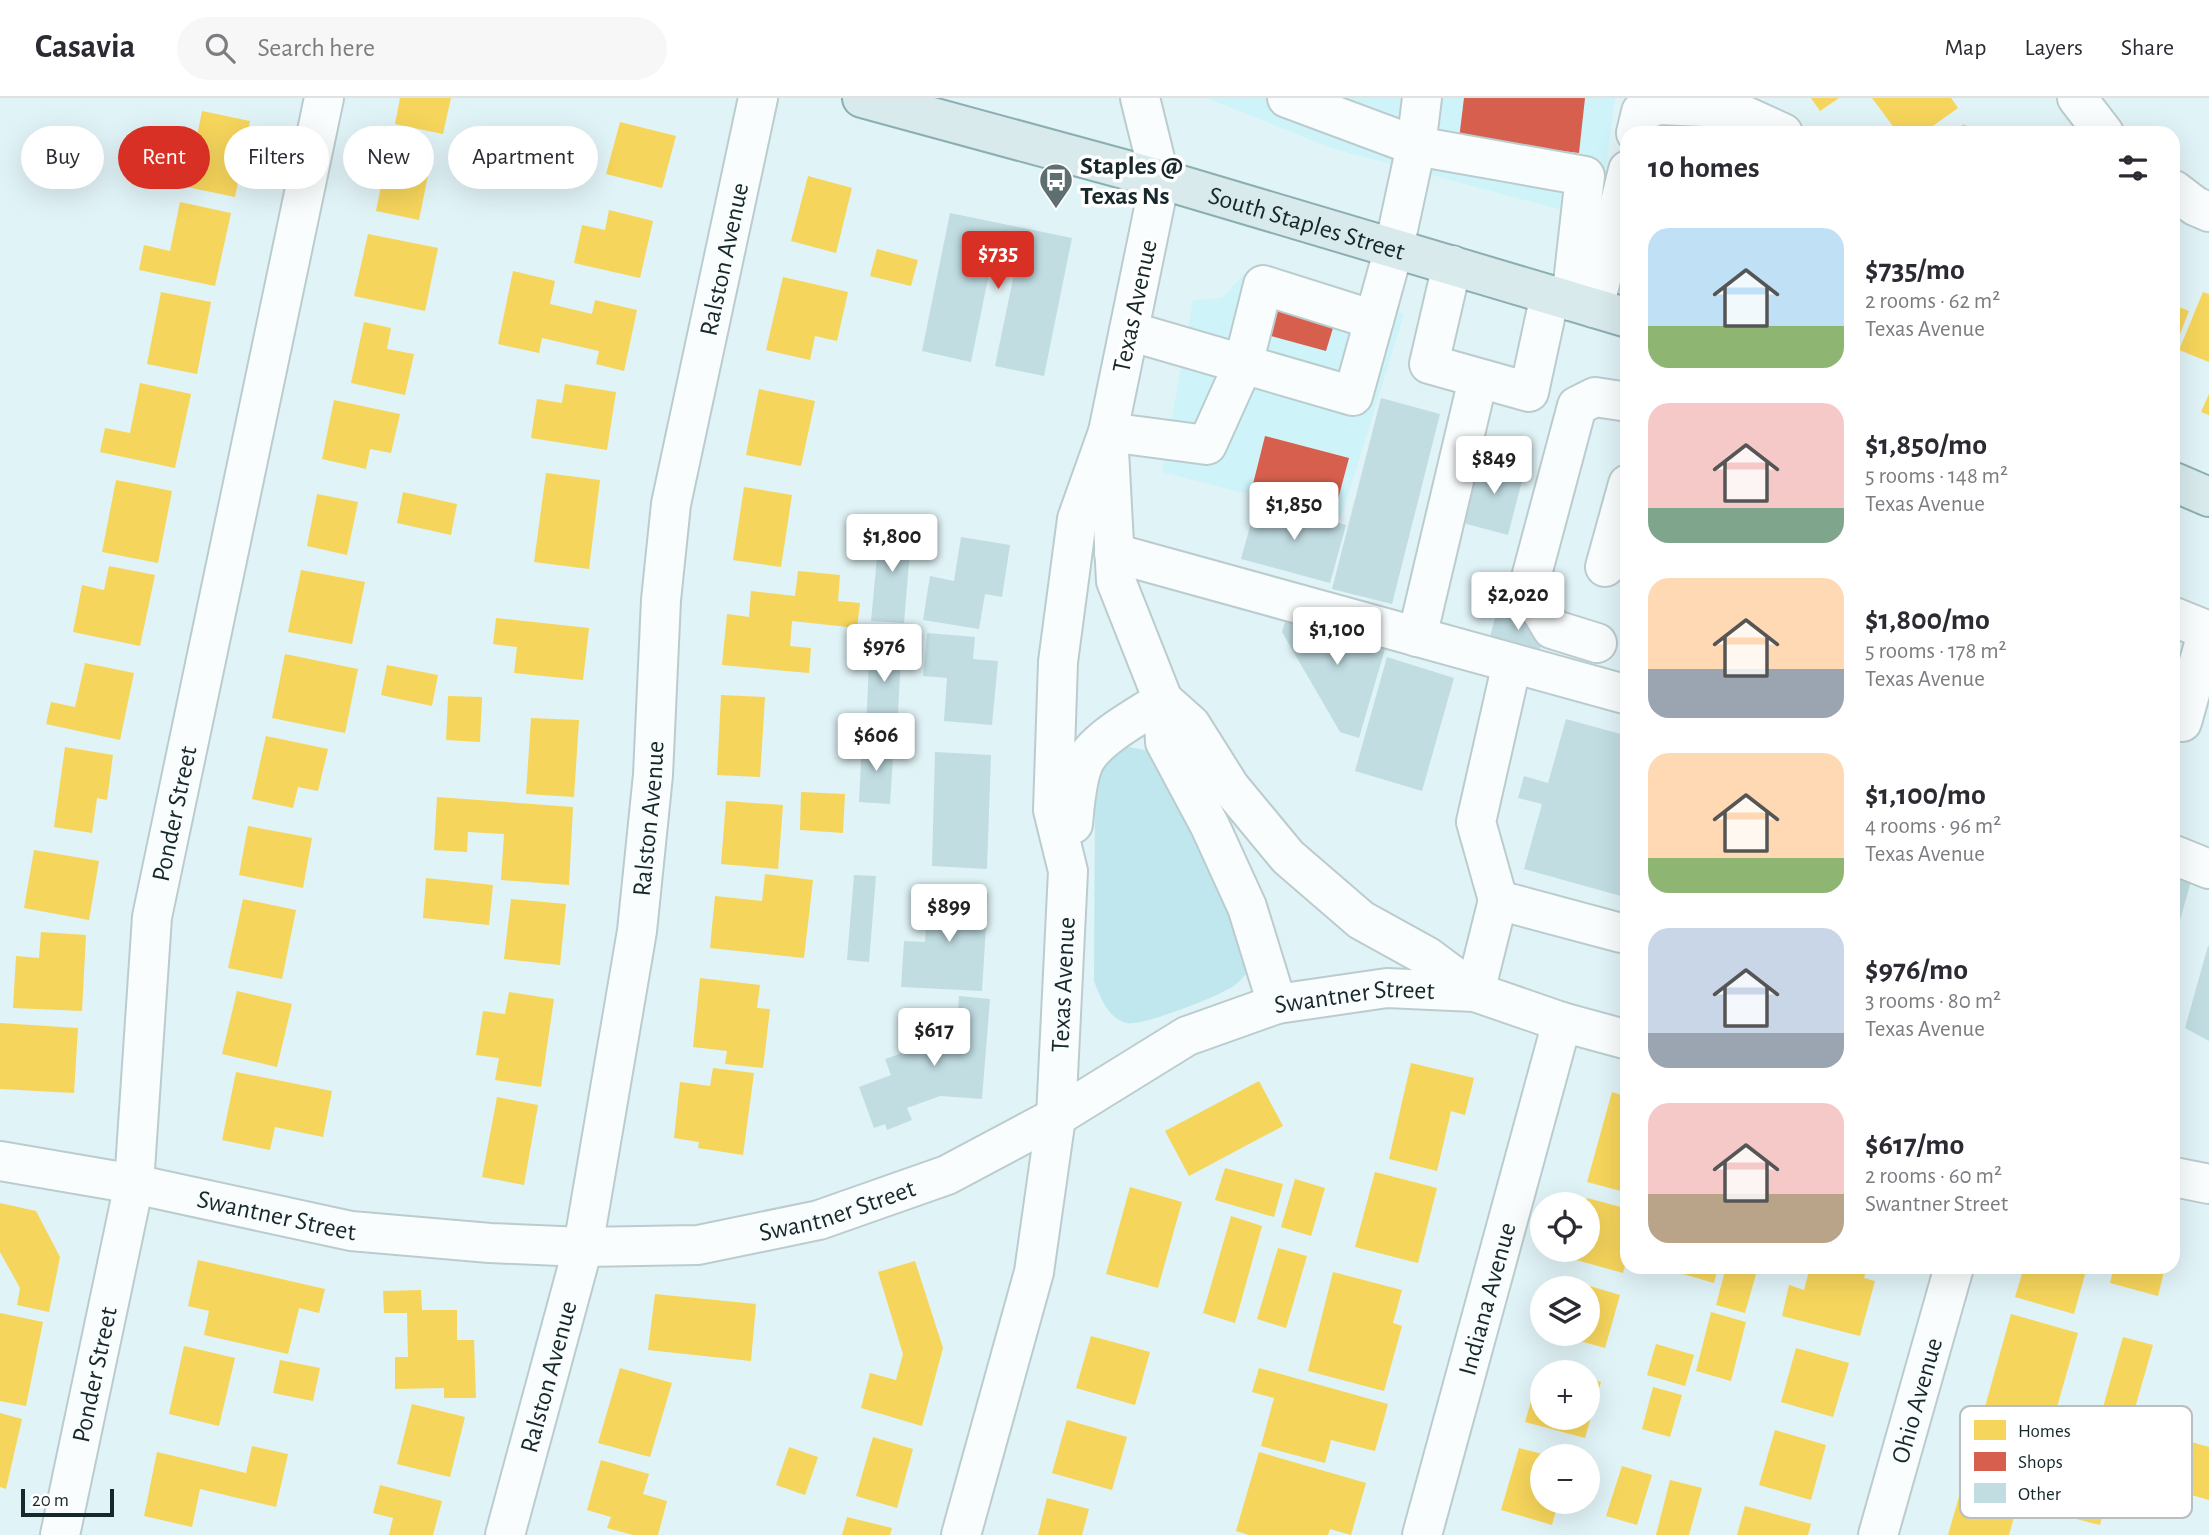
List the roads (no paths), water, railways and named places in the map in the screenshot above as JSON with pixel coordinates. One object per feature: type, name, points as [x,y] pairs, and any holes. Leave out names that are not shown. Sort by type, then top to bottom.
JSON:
[{"type":"main road","name":"South Staples Street","points":[[862,98],[1160,179],[1586,305]]},
{"type":"main road","points":[[2180,485],[2209,497]]},
{"type":"street","name":"Ponder Street","points":[[60,1535],[134,1184],[152,917],[324,98]]},
{"type":"street","name":"Ralston Avenue","points":[[505,1535],[583,1247],[638,931],[653,775],[661,600],[671,503],[758,98]]},
{"type":"street","points":[[1140,98],[1160,179]]},
{"type":"street","points":[[1287,98],[1359,111],[1416,146],[1586,176],[1586,305]]},
{"type":"street","points":[[1129,331],[1353,397],[1394,248],[1416,146],[1422,98]]},
{"type":"street","points":[[2077,98],[2099,126]]},
{"type":"street","points":[[1638,126],[1642,112],[1658,105],[1749,126]]},
{"type":"street","name":"Texas Avenue","points":[[961,1535],[1034,1272],[1056,1117],[1068,871],[1053,810],[1058,662],[1077,519],[1108,432],[1160,179]]},
{"type":"street","points":[[2180,195],[2209,212]]},
{"type":"street","points":[[1452,265],[1429,364],[1530,392],[1586,305],[1620,196]]},
{"type":"street","points":[[1108,432],[1207,445],[1243,365],[1263,285],[1374,320]]},
{"type":"street","points":[[1417,636],[1478,379]]},
{"type":"street","points":[[1615,647],[1552,629],[1528,589],[1577,406],[1595,397],[1620,400]]},
{"type":"street","name":"Texas Avenue","points":[[1108,432],[1116,581],[1163,700],[1165,742],[1210,826],[1247,907],[1277,1004]]},
{"type":"street","points":[[1605,567],[1620,513]]},
{"type":"street","points":[[1114,553],[1620,693]]},
{"type":"street","points":[[2180,722],[2197,626]]},
{"type":"street","points":[[1475,992],[1498,900],[1476,822],[1512,663]]},
{"type":"street","points":[[1068,871],[1077,790],[1084,762],[1097,747],[1163,700]]},
{"type":"street","name":"Texas Avenue","points":[[1163,700],[1191,725],[1230,787],[1288,857],[1361,920],[1427,957],[1475,992]]},
{"type":"street","points":[[2180,857],[2209,869]]},
{"type":"street","points":[[1498,900],[1620,933]]},
{"type":"street","name":"Swantner Street","points":[[0,1161],[134,1184],[351,1231],[490,1243],[583,1247],[698,1245],[819,1220],[947,1175],[1056,1117],[1187,1036],[1277,1004],[1387,988],[1475,992],[1562,1022],[1620,1038]]},
{"type":"street","name":"Indiana Avenue","points":[[1422,1535],[1562,1022]]},
{"type":"street","points":[[2180,1178],[2209,1184]]},
{"type":"street","name":"Ohio Avenue","points":[[1878,1535],[1952,1274]]},
{"type":"place","name":"Staples @ Texas Ns","points":[[1056,210]]}]
